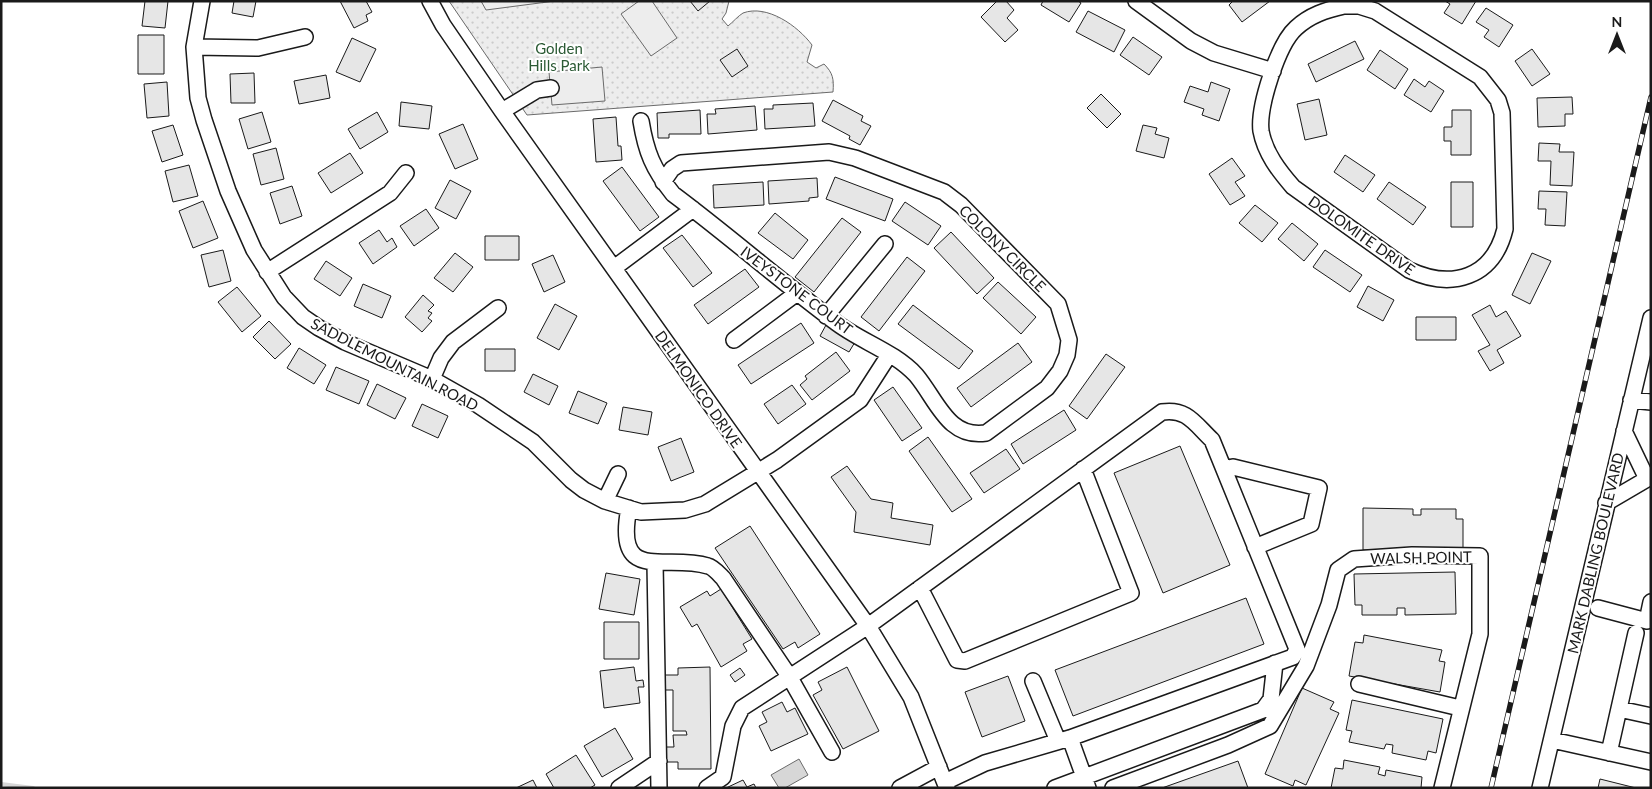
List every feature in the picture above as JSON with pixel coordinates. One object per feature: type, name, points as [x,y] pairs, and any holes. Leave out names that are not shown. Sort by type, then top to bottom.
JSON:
[{"type":"street","name":"SADDLEMOUNTAIN ROAD","points":[[202,1],[194,47],[198,98],[204,120],[228,191],[254,250],[284,297],[303,316],[319,328],[345,342],[432,379],[507,424],[533,442],[571,480],[605,501],[649,512],[685,510],[705,504],[758,471]]},
{"type":"street","name":"DELMONICO DRIVE","points":[[430,1],[443,25],[502,112],[868,626],[911,698],[946,785]]},
{"type":"street","points":[[1136,1],[1191,41],[1214,53],[1273,71]]},
{"type":"street","name":"DOLOMITE DRIVE","points":[[1344,6],[1360,6],[1375,12],[1480,77],[1498,100],[1502,113],[1505,229],[1501,246],[1491,260],[1464,278],[1428,279],[1409,270],[1293,187],[1280,172],[1268,152],[1262,133],[1260,117],[1262,102],[1273,71],[1285,40],[1294,28],[1325,10],[1344,6]]},
{"type":"street","points":[[194,47],[258,48],[305,37]]},
{"type":"street","points":[[502,112],[538,90],[552,88]]},
{"type":"street","name":"IVEYSTONE COURT","points":[[641,120],[645,146],[650,161],[673,194],[826,316],[889,356]]},
{"type":"street","name":"COLONY CIRCLE","points":[[663,182],[672,168],[681,163],[829,152],[849,156],[944,192],[961,205],[1058,304],[1069,340],[1067,355],[1060,371],[1047,388],[986,433],[975,435],[961,432],[951,423],[906,365],[889,356]]},
{"type":"street","points":[[267,272],[390,193],[406,172]]},
{"type":"street","points":[[614,268],[693,209]]},
{"type":"street","points":[[826,316],[885,244]]},
{"type":"street","points":[[734,340],[797,293]]},
{"type":"street","points":[[432,379],[441,358],[453,342],[498,308]]},
{"type":"street","name":"MARK DABLING BOULEVARD","points":[[1540,788],[1651,318]]},
{"type":"street","points":[[758,471],[860,400],[889,356]]},
{"type":"street","points":[[1631,400],[1651,402]]},
{"type":"street","points":[[706,788],[723,777],[733,726],[742,708],[868,626],[1162,412],[1174,410],[1185,413],[1212,440],[1297,649],[1293,657],[1064,740],[986,762],[946,785]]},
{"type":"street","points":[[1606,503],[1649,480],[1624,431]]},
{"type":"street","points":[[1224,469],[1234,467],[1319,488],[1311,524],[1255,547]]},
{"type":"street","points":[[920,588],[957,660],[964,661],[1131,593],[1083,469]]},
{"type":"street","points":[[605,501],[618,474]]},
{"type":"street","points":[[629,508],[625,531],[627,547],[638,558],[655,563],[710,566],[723,578],[789,676],[832,752]]},
{"type":"street","name":"WALSH POINT","points":[[1121,786],[1228,745],[1270,726],[1306,666],[1329,605],[1338,570],[1354,559],[1412,555],[1480,556],[1480,634],[1460,708],[1442,788]]},
{"type":"street","points":[[655,563],[659,788]]},
{"type":"street","points":[[1598,608],[1649,621],[1651,602]]},
{"type":"street","points":[[1609,753],[1636,633]]},
{"type":"street","points":[[1055,788],[1086,782],[1263,710],[1272,699],[1275,663]]},
{"type":"street","points":[[1033,681],[1086,782]]},
{"type":"street","points":[[1359,684],[1460,708]]},
{"type":"street","points":[[1619,708],[1651,716]]},
{"type":"street","points":[[1552,740],[1651,762]]},
{"type":"street","points":[[619,788],[659,761]]},
{"type":"street","points":[[900,788],[939,767]]},
{"type":"green space","name":"Golden Hills Park","points":[[449,1],[729,1],[726,13],[722,19],[728,26],[743,13],[752,11],[772,14],[799,31],[812,45],[807,62],[816,68],[824,64],[827,67],[832,76],[833,92],[527,115]]},
{"type":"shaded area","points":[[481,1],[555,1],[486,10]]},
{"type":"shaded area","points":[[639,1],[652,1],[677,38],[651,56],[621,14]]},
{"type":"shaded area","points":[[602,67],[605,101],[552,105],[549,72]]},
{"type":"shaded area","points":[[799,759],[808,775],[785,788],[779,788],[771,775]]},
{"type":"building","points":[[145,1],[168,1],[165,28],[142,26]]},
{"type":"building","points":[[234,1],[256,1],[253,17],[232,13]]},
{"type":"building","points":[[340,1],[366,1],[372,12],[366,15],[368,21],[354,28]]},
{"type":"building","points":[[690,1],[710,1],[698,11]]},
{"type":"building","points":[[997,1],[1006,1],[1014,10],[1007,18],[1018,30],[1005,42],[981,17]]},
{"type":"building","points":[[1043,1],[1078,1],[1081,3],[1069,22],[1041,5]]},
{"type":"building","points":[[1233,1],[1270,1],[1242,22],[1229,5]]},
{"type":"building","points":[[1445,1],[1476,1],[1462,24],[1444,13],[1450,4]]},
{"type":"building","points":[[1486,8],[1513,25],[1499,47],[1484,37],[1489,30],[1476,22]]},
{"type":"building","points":[[1088,11],[1125,30],[1114,52],[1076,32]]},
{"type":"building","points":[[138,35],[164,35],[164,74],[138,74]]},
{"type":"building","points":[[1133,37],[1162,57],[1149,75],[1120,55]]},
{"type":"building","points":[[352,38],[376,49],[360,82],[336,72]]},
{"type":"building","points":[[1355,41],[1364,59],[1316,82],[1308,64]]},
{"type":"building","points":[[737,49],[748,66],[732,77],[720,60]]},
{"type":"building","points":[[1532,49],[1550,74],[1532,86],[1515,61]]},
{"type":"building","points":[[1380,50],[1408,69],[1395,89],[1367,70]]},
{"type":"building","points":[[254,73],[255,103],[231,103],[230,74]]},
{"type":"building","points":[[326,75],[330,98],[299,104],[294,81]]},
{"type":"building","points":[[1414,79],[1425,87],[1429,81],[1444,91],[1431,112],[1404,95]]},
{"type":"building","points":[[167,82],[169,116],[147,118],[144,84]]},
{"type":"building","points":[[1211,82],[1230,89],[1219,121],[1202,115],[1204,109],[1184,102],[1190,86],[1208,92]]},
{"type":"building","points":[[1101,94],[1121,114],[1107,128],[1087,108]]},
{"type":"building","points":[[1572,97],[1573,114],[1565,114],[1565,126],[1538,127],[1537,98]]},
{"type":"building","points":[[1319,99],[1327,135],[1305,140],[1297,104]]},
{"type":"building","points":[[833,100],[863,116],[861,121],[871,126],[860,145],[849,139],[850,136],[822,121]]},
{"type":"building","points":[[401,102],[432,106],[429,129],[399,126]]},
{"type":"building","points":[[813,103],[815,126],[765,129],[764,109],[773,109],[773,105]]},
{"type":"building","points":[[755,106],[757,130],[708,134],[707,114],[716,114],[715,109]]},
{"type":"building","points":[[700,110],[701,134],[669,134],[669,138],[658,138],[657,113]]},
{"type":"building","points":[[1452,110],[1471,110],[1471,155],[1451,155],[1451,141],[1444,141],[1444,127],[1452,127]]},
{"type":"building","points":[[262,112],[271,142],[248,149],[239,119]]},
{"type":"building","points":[[377,112],[388,132],[360,149],[348,129]]},
{"type":"building","points":[[616,117],[618,146],[621,146],[622,160],[596,162],[593,119]]},
{"type":"building","points":[[463,124],[478,159],[455,169],[439,134]]},
{"type":"building","points":[[173,125],[183,155],[162,162],[152,131]]},
{"type":"building","points":[[1143,125],[1157,128],[1155,134],[1169,138],[1164,158],[1136,151]]},
{"type":"building","points":[[1539,143],[1560,144],[1559,152],[1574,152],[1572,186],[1550,185],[1551,161],[1538,161]]},
{"type":"building","points":[[276,148],[284,179],[261,185],[253,154]]},
{"type":"building","points":[[350,153],[363,173],[331,193],[318,173]]},
{"type":"building","points":[[1345,155],[1375,175],[1363,192],[1334,172]]},
{"type":"building","points":[[1232,158],[1245,176],[1235,182],[1245,196],[1230,205],[1209,174]]},
{"type":"building","points":[[189,165],[198,196],[173,202],[165,171]]},
{"type":"building","points":[[622,167],[659,217],[640,231],[603,181]]},
{"type":"building","points":[[835,177],[893,199],[885,221],[826,199]]},
{"type":"building","points":[[817,178],[818,197],[809,198],[809,201],[769,204],[768,181]]},
{"type":"building","points":[[450,180],[471,191],[456,219],[435,208]]},
{"type":"building","points":[[763,182],[764,205],[714,208],[713,185]]},
{"type":"building","points":[[1389,182],[1426,207],[1413,225],[1377,199]]},
{"type":"building","points":[[1451,182],[1473,182],[1473,227],[1451,227]]},
{"type":"building","points":[[292,186],[302,216],[280,224],[270,193]]},
{"type":"building","points":[[1539,191],[1567,192],[1565,226],[1545,225],[1546,209],[1538,209]]},
{"type":"building","points":[[203,201],[218,238],[193,248],[179,211]]},
{"type":"building","points":[[905,202],[941,226],[928,245],[892,221]]},
{"type":"building","points":[[1255,205],[1278,223],[1262,242],[1239,223]]},
{"type":"building","points":[[426,209],[439,228],[414,246],[400,226]]},
{"type":"building","points":[[775,213],[808,240],[793,259],[758,233]]},
{"type":"building","points":[[842,218],[861,232],[814,292],[795,277]]},
{"type":"building","points":[[1292,223],[1318,244],[1304,261],[1278,239]]},
{"type":"building","points":[[379,230],[387,242],[392,238],[397,247],[373,264],[359,243]]},
{"type":"building","points":[[951,232],[994,278],[977,294],[934,248]]},
{"type":"building","points":[[682,235],[712,273],[693,287],[663,248]]},
{"type":"building","points":[[485,236],[519,236],[519,260],[485,260]]},
{"type":"building","points":[[223,250],[231,281],[209,287],[201,255]]},
{"type":"building","points":[[1325,250],[1362,275],[1350,292],[1313,267]]},
{"type":"building","points":[[455,253],[473,267],[453,292],[434,278]]},
{"type":"building","points":[[1532,253],[1551,261],[1530,304],[1512,295]]},
{"type":"building","points":[[553,255],[565,282],[544,292],[532,264]]},
{"type":"building","points":[[907,257],[925,271],[879,331],[861,317]]},
{"type":"building","points":[[326,261],[352,278],[340,296],[314,279]]},
{"type":"building","points":[[745,269],[759,287],[708,324],[694,305]]},
{"type":"building","points":[[998,282],[1036,317],[1021,334],[983,298]]},
{"type":"building","points":[[363,284],[391,296],[382,318],[354,306]]},
{"type":"building","points":[[1368,286],[1394,300],[1383,321],[1357,307]]},
{"type":"building","points":[[237,287],[261,316],[242,332],[218,302]]},
{"type":"building","points":[[423,295],[434,305],[428,311],[432,313],[428,318],[432,321],[422,332],[405,317]]},
{"type":"building","points":[[555,304],[577,316],[559,350],[537,338]]},
{"type":"building","points":[[913,305],[973,351],[959,369],[898,324]]},
{"type":"building","points":[[1490,305],[1496,317],[1506,311],[1521,336],[1497,350],[1504,363],[1490,371],[1478,351],[1490,345],[1472,315]]},
{"type":"building","points":[[1416,317],[1456,317],[1456,340],[1416,340]]},
{"type":"building","points":[[269,321],[291,344],[275,359],[253,337]]},
{"type":"building","points":[[801,323],[814,343],[751,384],[738,365]]},
{"type":"building","points":[[826,325],[855,342],[849,352],[820,336]]},
{"type":"building","points":[[1018,343],[1032,362],[971,407],[957,388]]},
{"type":"building","points":[[299,348],[326,365],[314,384],[287,368]]},
{"type":"building","points":[[485,349],[515,349],[515,371],[485,371]]},
{"type":"building","points":[[836,352],[850,371],[812,400],[800,385],[807,379],[805,376]]},
{"type":"building","points":[[1106,354],[1125,367],[1087,419],[1069,406]]},
{"type":"building","points":[[336,367],[369,381],[359,404],[326,390]]},
{"type":"building","points":[[533,374],[558,386],[549,405],[524,392]]},
{"type":"building","points":[[377,384],[406,398],[395,419],[367,405]]},
{"type":"building","points":[[792,385],[806,404],[778,424],[764,404]]},
{"type":"building","points":[[893,387],[922,428],[902,441],[874,400]]},
{"type":"building","points":[[578,391],[607,403],[598,424],[569,413]]},
{"type":"building","points":[[422,404],[448,416],[438,438],[412,426]]},
{"type":"building","points":[[623,407],[652,412],[648,435],[619,430]]},
{"type":"building","points":[[1064,410],[1076,430],[1023,464],[1011,444]]},
{"type":"building","points":[[928,437],[972,499],[952,512],[909,451]]},
{"type":"building","points":[[681,438],[694,472],[671,481],[658,447]]},
{"type":"building","points":[[1180,446],[1230,565],[1163,593],[1114,473]]},
{"type":"building","points":[[1006,449],[1020,469],[984,493],[970,473]]},
{"type":"building","points":[[847,466],[871,499],[893,503],[891,518],[933,525],[930,545],[854,532],[856,512],[831,477]]},
{"type":"building","points":[[1363,508],[1413,509],[1413,515],[1421,515],[1421,509],[1456,509],[1456,519],[1463,519],[1463,552],[1363,550]]},
{"type":"building","points":[[750,526],[820,634],[798,648],[795,642],[783,649],[715,548]]},
{"type":"building","points":[[1455,572],[1456,614],[1405,615],[1405,608],[1397,608],[1397,615],[1362,615],[1362,605],[1355,605],[1354,574]]},
{"type":"building","points":[[606,573],[640,579],[634,615],[599,609]]},
{"type":"building","points":[[721,589],[752,639],[743,644],[747,651],[721,667],[697,624],[692,627],[680,607],[707,591],[710,596]]},
{"type":"building","points":[[1246,598],[1264,644],[1073,716],[1055,670]]},
{"type":"building","points":[[604,622],[639,622],[639,659],[604,659]]},
{"type":"building","points":[[1364,635],[1442,650],[1439,661],[1445,662],[1440,692],[1349,676],[1355,642],[1363,643]]},
{"type":"building","points":[[634,667],[636,681],[643,680],[644,687],[638,687],[640,703],[604,708],[600,671]]},
{"type":"building","points":[[710,667],[711,769],[678,769],[678,762],[665,762],[665,747],[674,747],[673,735],[687,735],[686,731],[673,731],[673,690],[665,690],[665,675],[678,675],[678,668]]},
{"type":"building","points":[[847,667],[879,731],[843,749],[813,695],[822,690],[818,682]]},
{"type":"building","points":[[740,668],[745,675],[735,682],[730,675]]},
{"type":"building","points":[[1008,676],[1025,721],[982,737],[965,692]]},
{"type":"building","points":[[1302,688],[1334,702],[1330,709],[1339,713],[1306,785],[1295,780],[1293,786],[1265,774]]},
{"type":"building","points":[[1352,700],[1443,719],[1436,753],[1428,751],[1426,760],[1392,753],[1393,745],[1386,744],[1384,749],[1349,742],[1352,731],[1346,730]]},
{"type":"building","points":[[782,702],[787,712],[795,708],[808,734],[771,751],[759,726],[767,722],[762,712]]},
{"type":"building","points":[[615,728],[633,759],[602,777],[584,746]]},
{"type":"building","points":[[576,755],[595,785],[590,788],[554,788],[546,774]]},
{"type":"building","points":[[1344,760],[1380,767],[1378,774],[1385,776],[1386,770],[1422,777],[1421,788],[1331,788],[1335,768],[1343,769]]},
{"type":"building","points":[[1238,761],[1248,788],[1162,788]]},
{"type":"building","points":[[1600,779],[1636,788],[1598,788]]},
{"type":"building","points":[[533,780],[537,788],[516,788]]},
{"type":"building","points":[[743,780],[747,787],[754,784],[756,788],[726,788]]},
{"type":"waterway","points":[[1,784],[33,788]]},
{"type":"railway","points":[[1491,788],[1651,97]]}]
